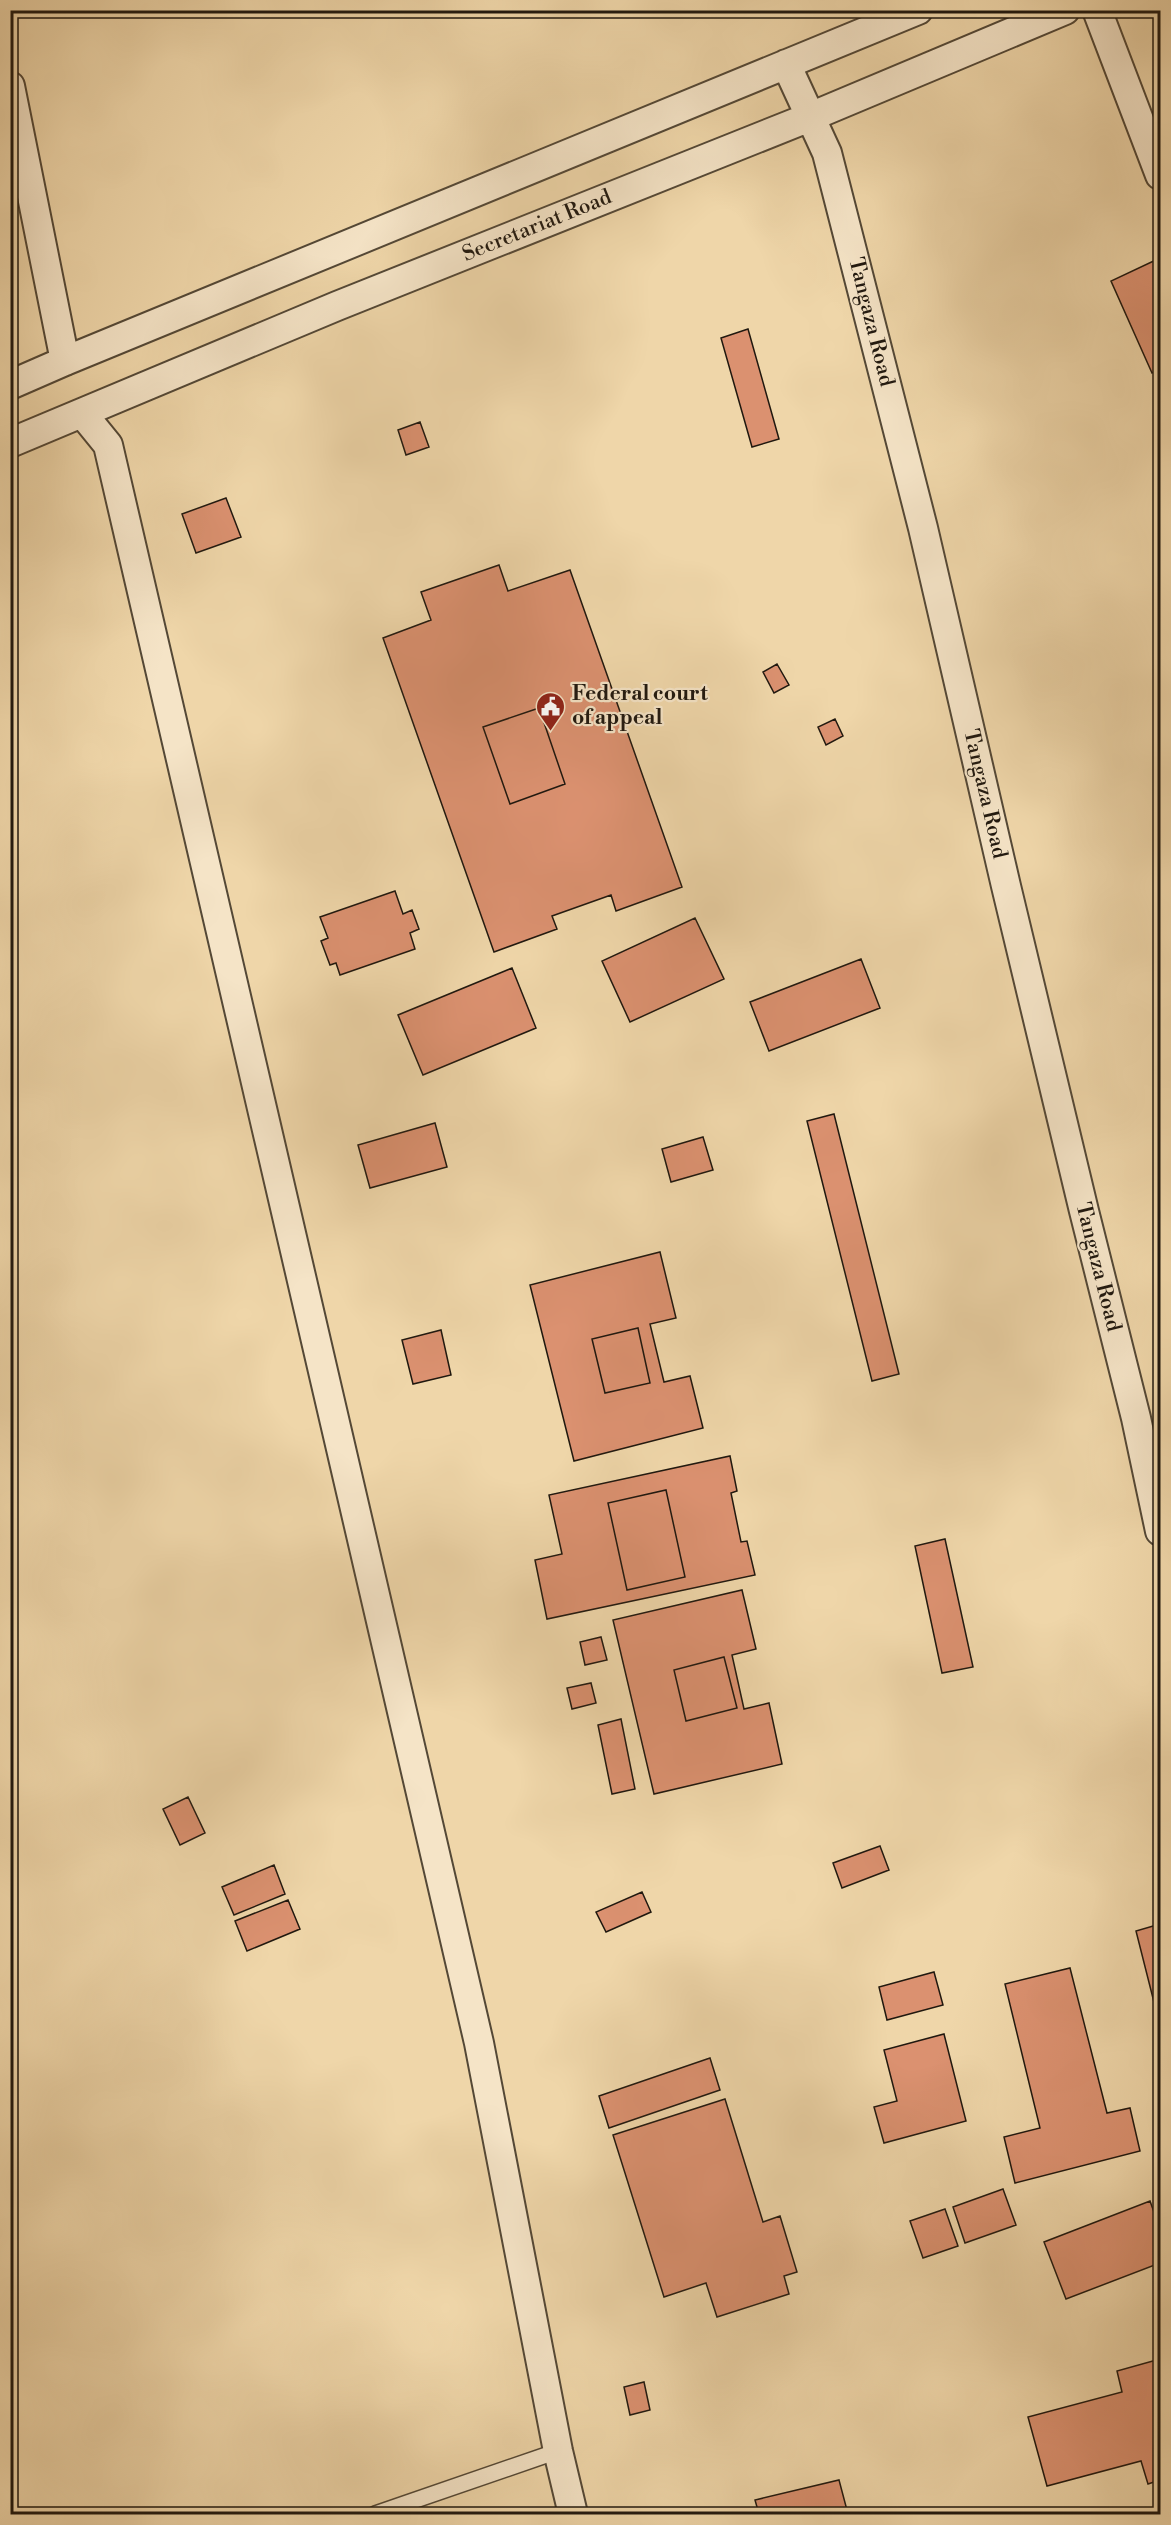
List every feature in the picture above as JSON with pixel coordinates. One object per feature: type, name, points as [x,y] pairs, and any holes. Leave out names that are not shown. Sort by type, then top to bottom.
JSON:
[{"type":"street","points":[[10,385],[918,10]]},
{"type":"street","name":"Secretariat Road","points":[[10,443],[337,306],[810,117],[1065,10]]},
{"type":"street","points":[[1097,10],[1161,175]]},
{"type":"street","name":"Tangaza Road","points":[[786,64],[827,153],[923,528],[1020,944],[1136,1418],[1161,1532]]},
{"type":"street","points":[[10,86],[65,361]]},
{"type":"street","points":[[82,413],[108,445],[479,2043],[558,2451],[573,2514]]},
{"type":"lane","points":[[375,2514],[558,2451]]},
{"type":"building","points":[[1160,258],[1160,369],[1152,373],[1111,281]]},
{"type":"building","points":[[748,329],[779,439],[752,447],[721,338]]},
{"type":"building","points":[[420,422],[429,447],[406,455],[398,430]]},
{"type":"building","points":[[226,498],[241,537],[196,553],[182,514]]},
{"type":"building","points":[[499,565],[508,591],[570,570],[682,887],[616,911],[611,895],[552,916],[557,929],[494,952],[383,638],[431,620],[421,592]],"holes":[[[539,708],[565,784],[510,804],[483,727]]]},
{"type":"building","points":[[777,664],[789,685],[774,693],[763,672]]},
{"type":"building","points":[[539,708],[565,784],[510,804],[483,727]]},
{"type":"building","points":[[835,719],[843,736],[826,745],[818,727]]},
{"type":"building","points":[[395,891],[403,914],[412,910],[419,929],[410,933],[415,949],[340,975],[336,963],[330,965],[321,941],[328,938],[320,917]]},
{"type":"building","points":[[695,918],[724,979],[630,1022],[602,961]]},
{"type":"building","points":[[861,959],[880,1008],[769,1051],[750,1002]]},
{"type":"building","points":[[512,968],[536,1028],[423,1075],[398,1015]]},
{"type":"building","points":[[834,1114],[899,1374],[872,1381],[807,1121]]},
{"type":"building","points":[[435,1123],[447,1167],[370,1188],[358,1145]]},
{"type":"building","points":[[703,1137],[713,1170],[671,1182],[662,1149]]},
{"type":"building","points":[[660,1252],[676,1318],[650,1324],[664,1382],[690,1376],[703,1428],[574,1461],[530,1285]],"holes":[[[638,1328],[650,1383],[605,1393],[592,1339]]]},
{"type":"building","points":[[638,1328],[650,1383],[605,1393],[592,1339]]},
{"type":"building","points":[[441,1330],[451,1375],[413,1384],[402,1340]]},
{"type":"building","points":[[730,1456],[737,1491],[731,1493],[741,1542],[747,1541],[755,1575],[547,1619],[535,1560],[562,1554],[549,1495]],"holes":[[[666,1490],[685,1577],[627,1590],[608,1503]]]},
{"type":"building","points":[[666,1490],[685,1577],[627,1590],[608,1503]]},
{"type":"building","points":[[945,1539],[973,1667],[942,1673],[915,1546]]},
{"type":"building","points":[[742,1590],[756,1649],[732,1655],[744,1709],[769,1703],[782,1764],[654,1794],[613,1620]],"holes":[[[724,1657],[737,1708],[686,1721],[674,1670]]]},
{"type":"building","points":[[601,1637],[607,1660],[585,1665],[580,1642]]},
{"type":"building","points":[[724,1657],[737,1708],[686,1721],[674,1670]]},
{"type":"building","points":[[591,1683],[596,1703],[572,1709],[567,1688]]},
{"type":"building","points":[[621,1719],[635,1789],[612,1794],[598,1725]]},
{"type":"building","points":[[188,1797],[205,1833],[180,1845],[163,1809]]},
{"type":"building","points":[[880,1846],[889,1870],[842,1888],[833,1863]]},
{"type":"building","points":[[274,1865],[285,1894],[234,1915],[222,1887]]},
{"type":"building","points":[[642,1892],[651,1912],[606,1932],[596,1912]]},
{"type":"building","points":[[288,1900],[300,1929],[247,1951],[235,1921]]},
{"type":"building","points":[[1160,1924],[1160,2026],[1136,1931]]},
{"type":"building","points":[[1070,1968],[1107,2113],[1130,2108],[1140,2151],[1015,2183],[1004,2137],[1040,2128],[1005,1984]]},
{"type":"building","points":[[934,1972],[943,2005],[887,2020],[879,1987]]},
{"type":"building","points":[[944,2034],[966,2121],[884,2143],[874,2107],[897,2101],[884,2050]]},
{"type":"building","points":[[710,2058],[720,2090],[609,2128],[599,2096]]},
{"type":"building","points":[[725,2099],[763,2222],[780,2216],[797,2272],[784,2276],[789,2294],[717,2317],[706,2283],[664,2297],[613,2135]]},
{"type":"building","points":[[1003,2189],[1016,2225],[965,2243],[953,2207]]},
{"type":"building","points":[[1150,2201],[1160,2229],[1160,2263],[1066,2299],[1044,2242]]},
{"type":"building","points":[[945,2209],[958,2246],[923,2258],[910,2221]]},
{"type":"building","points":[[1160,2359],[1160,2480],[1148,2484],[1141,2461],[1047,2486],[1028,2417],[1122,2392],[1117,2371]]},
{"type":"building","points":[[644,2382],[650,2410],[630,2415],[624,2387]]},
{"type":"building","points":[[839,2480],[848,2514],[759,2514],[755,2500]]},
{"type":"place","name":"Federal court of appeal","points":[[551,732]]}]
